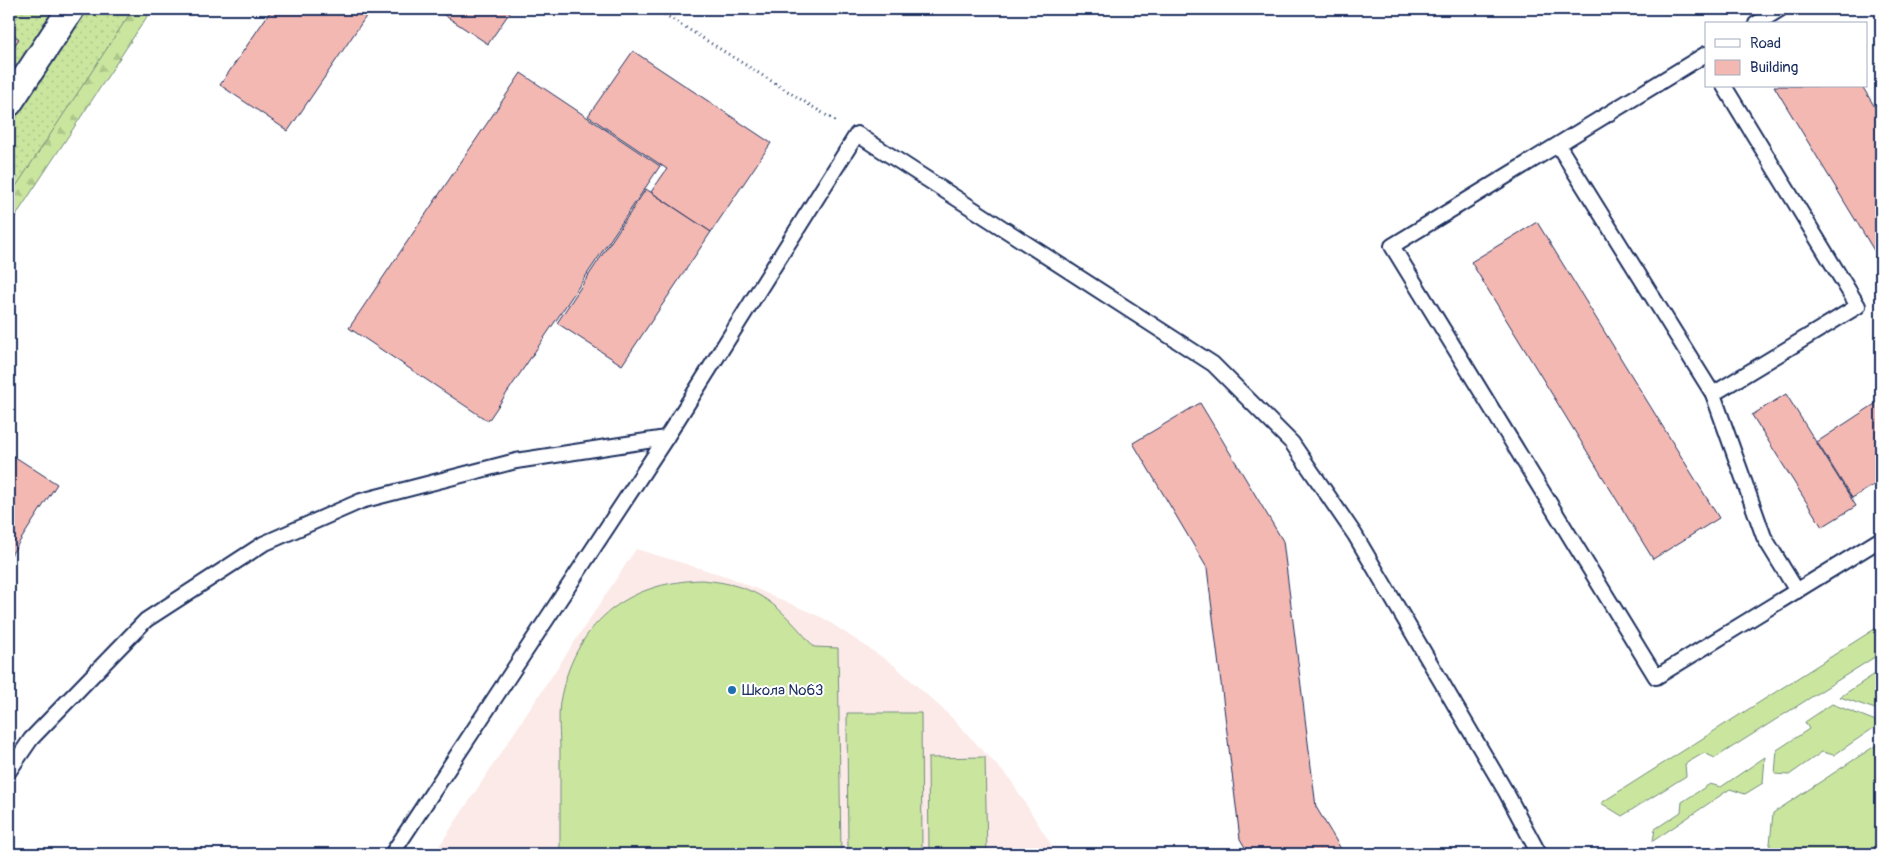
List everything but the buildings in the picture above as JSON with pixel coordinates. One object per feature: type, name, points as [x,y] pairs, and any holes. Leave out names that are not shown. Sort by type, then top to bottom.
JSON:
[{"type":"street","points":[[9,103],[71,9]]},
{"type":"lane","points":[[1759,22],[1780,9]]},
{"type":"lane","points":[[1705,56],[1392,246],[1656,676],[1881,539]]},
{"type":"lane","points":[[1713,394],[1858,306],[1725,88]]},
{"type":"lane","points":[[392,854],[666,438],[857,134],[1213,364],[1292,443],[1355,535],[1506,792],[1539,854]]},
{"type":"lane","points":[[1558,145],[1713,394],[1764,537],[1796,591]]},
{"type":"lane","points":[[9,771],[31,739],[146,620],[263,544],[361,501],[516,461],[666,438]]},
{"type":"path","points":[[656,9],[857,134]]},
{"type":"shaded area","name":"Школа №63","points":[[636,549],[729,577],[823,618],[894,665],[949,715],[1010,779],[1057,854],[434,854]]},
{"type":"green space","points":[[9,9],[133,9],[9,197]]},
{"type":"green space","points":[[71,9],[152,9],[9,226],[9,102]]},
{"type":"green space","points":[[702,580],[739,587],[753,592],[778,609],[814,647],[838,648],[841,854],[560,854],[559,708],[567,675],[577,651],[591,630],[607,613],[627,599],[649,589],[674,583]]},
{"type":"green space","points":[[1881,625],[1881,653],[1715,758],[1704,753],[1685,764],[1686,776],[1622,816],[1601,803]]},
{"type":"green space","points":[[1881,670],[1881,711],[1840,697]]},
{"type":"green space","points":[[1832,704],[1881,723],[1834,755],[1822,752],[1789,775],[1775,774],[1777,750],[1809,729],[1805,722]]},
{"type":"green space","points":[[847,713],[921,713],[922,853],[848,854]]},
{"type":"green space","points":[[1881,742],[1881,854],[1769,854],[1773,813]]},
{"type":"green space","points":[[985,757],[987,854],[929,854],[928,758]]},
{"type":"green space","points":[[1765,757],[1763,783],[1745,794],[1730,789],[1653,841],[1655,829],[1681,812],[1682,802],[1710,784],[1721,787]]},
{"type":"place","name":"Школа №63","points":[[732,690]]}]
